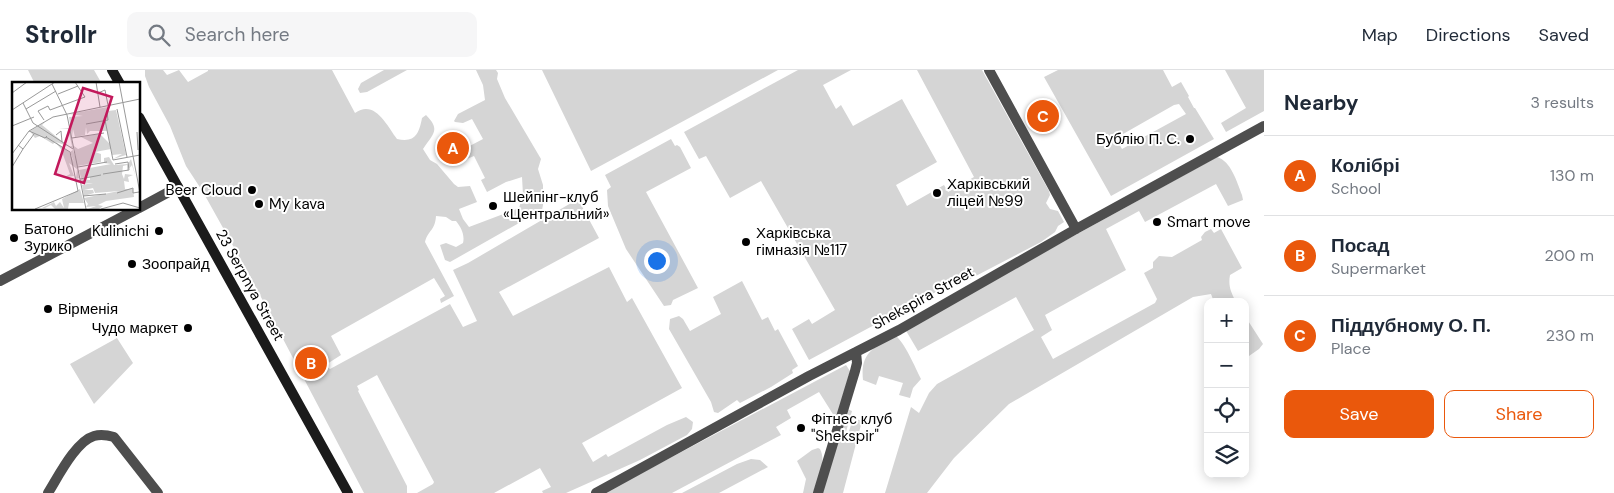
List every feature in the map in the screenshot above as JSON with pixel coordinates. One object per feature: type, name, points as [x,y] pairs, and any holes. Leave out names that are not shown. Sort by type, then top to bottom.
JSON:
[{"type":"street","points":[[112,70],[119,82]]},
{"type":"street","points":[[988,70],[1076,229]]},
{"type":"street","name":"23 Serpnya Street","points":[[140,119],[348,493]]},
{"type":"street","name":"Shekspira Street","points":[[596,493],[899,330],[1076,229],[1264,126]]},
{"type":"street","points":[[140,207],[178,187]]},
{"type":"street","points":[[0,281],[134,210]]},
{"type":"street","points":[[818,493],[856,363],[856,352]]},
{"type":"street","points":[[48,493],[79,446],[86,439],[104,435],[114,437],[158,493]]},
{"type":"shaded area","points":[[28,70],[94,70],[101,82],[34,82]]},
{"type":"shaded area","points":[[145,70],[163,70],[167,75],[179,70],[188,82],[208,70],[332,70],[355,113],[369,109],[374,112],[385,121],[397,139],[408,140],[415,136],[418,133],[422,118],[426,115],[431,120],[434,132],[423,149],[430,160],[437,164],[454,184],[458,187],[470,186],[477,202],[459,209],[469,227],[519,208],[523,195],[522,177],[506,182],[487,192],[481,180],[485,178],[474,156],[467,159],[462,150],[483,139],[472,119],[463,123],[454,121],[458,114],[485,100],[483,85],[476,70],[496,70],[498,73],[497,79],[505,98],[541,159],[538,169],[543,185],[542,210],[450,262],[445,260],[440,245],[446,243],[456,247],[463,243],[462,231],[456,221],[436,216],[434,225],[425,242],[454,296],[441,303],[440,299],[445,296],[434,278],[331,336],[341,355],[326,366],[330,369],[450,304],[463,327],[477,321],[453,270],[578,199],[599,238],[499,292],[513,316],[609,267],[627,302],[632,298],[682,388],[582,443],[593,462],[606,454],[608,457],[667,425],[686,417],[693,422],[692,429],[687,435],[640,460],[566,493],[543,493],[542,491],[551,487],[540,468],[494,493],[417,493],[434,482],[377,375],[357,386],[358,391],[407,486],[407,493],[364,493],[251,278],[203,192],[186,166],[170,126],[149,87]]},
{"type":"shaded area","points":[[384,70],[407,70],[367,92],[360,93],[358,89],[361,83]]},
{"type":"shaded area","points":[[542,70],[778,70],[591,171]]},
{"type":"shaded area","name":"Харківський ліцей №99","points":[[798,70],[851,70],[823,85],[836,109],[841,105],[853,126],[902,99],[937,162],[896,185],[907,206],[944,185],[948,192],[974,177],[917,70],[982,70],[1049,191],[1050,195],[1046,203],[1050,209],[1058,211],[1064,222],[1058,226],[1055,232],[1041,242],[970,279],[964,281],[962,278],[809,360],[792,329],[809,319],[812,324],[835,310],[761,181],[730,198],[706,156],[699,159],[684,132]]},
{"type":"shaded area","points":[[1058,70],[1163,70],[1172,87],[1181,82],[1194,108],[1214,139],[1111,196],[1044,77]],"holes":[[[1179,104],[1186,114],[1122,149],[1116,138],[1174,105]]]},
{"type":"shaded area","points":[[1225,70],[1264,70],[1264,111],[1226,132],[1221,123],[1246,108]]},
{"type":"shaded area","points":[[671,139],[675,146],[680,147],[691,168],[646,192],[698,288],[673,300],[671,305],[664,306],[626,249],[608,206],[607,190],[611,187],[605,175]]},
{"type":"shaded area","points":[[1217,157],[1230,167],[1233,173],[1243,200],[1228,206],[1216,184],[1145,222],[1139,211],[1106,229],[1126,270],[1045,315],[1052,330],[1041,337],[1053,359],[1155,303],[1157,299],[1144,273],[1153,268],[1153,262],[1159,256],[1172,257],[1202,240],[1201,237],[1205,232],[1211,229],[1214,233],[1221,229],[1242,268],[1230,275],[1230,289],[1234,298],[1212,298],[1211,294],[1193,297],[1009,404],[954,458],[927,493],[885,493],[911,407],[919,413],[929,393],[937,384],[1034,330],[1016,297],[918,351],[905,329]]},
{"type":"shaded area","points":[[742,281],[762,320],[768,317],[775,331],[778,329],[798,366],[792,370],[793,373],[771,387],[740,403],[737,400],[718,413],[714,412],[711,402],[669,329],[670,319],[679,316],[690,331],[721,314],[713,297]]},
{"type":"shaded area","points":[[1249,322],[1263,344],[1249,356]]},
{"type":"shaded area","points":[[895,335],[906,349],[921,379],[913,388],[910,398],[899,395],[903,383],[879,376],[876,385],[863,380],[866,357],[875,348]]},
{"type":"shaded area","points":[[117,338],[133,363],[94,404],[70,364]]},
{"type":"shaded area","points":[[846,365],[850,371],[836,419],[819,392],[787,410],[791,418],[776,427],[781,435],[672,493],[604,493]]},
{"type":"shaded area","points":[[847,409],[852,411],[843,442],[847,437],[853,419],[862,421],[843,493],[822,493]]},
{"type":"shaded area","points":[[818,448],[822,454],[819,476],[813,493],[803,493],[806,479],[797,461]]},
{"type":"shaded area","points":[[751,459],[760,460],[768,467],[719,493],[682,493],[737,464]]},
{"type":"place","name":"Піддубному О. П.","points":[[1043,116]]},
{"type":"place","name":"Бублію П. С.","points":[[1190,139]]},
{"type":"place","name":"Колібрі","points":[[453,148]]},
{"type":"place","name":"Beer Cloud","points":[[252,190]]},
{"type":"place","name":"Харківський ліцей №99","points":[[937,193]]},
{"type":"place","name":"My kava","points":[[259,204]]},
{"type":"place","name":"Шейпінг-клуб «Центральний»","points":[[493,206]]},
{"type":"place","name":"Smart move","points":[[1157,222]]},
{"type":"place","name":"Kulinichi","points":[[159,231]]},
{"type":"place","name":"Батоно Зурико","points":[[14,238]]},
{"type":"place","name":"Харківська гімназія №117","points":[[746,242]]},
{"type":"place","name":"Зоопрайд","points":[[132,264]]},
{"type":"place","name":"Вірменія","points":[[48,309]]},
{"type":"place","name":"Чудо маркет","points":[[188,328]]},
{"type":"place","name":"Посад","points":[[311,363]]},
{"type":"place","name":"Фітнес клуб \"Shekspir\"","points":[[801,428]]}]
